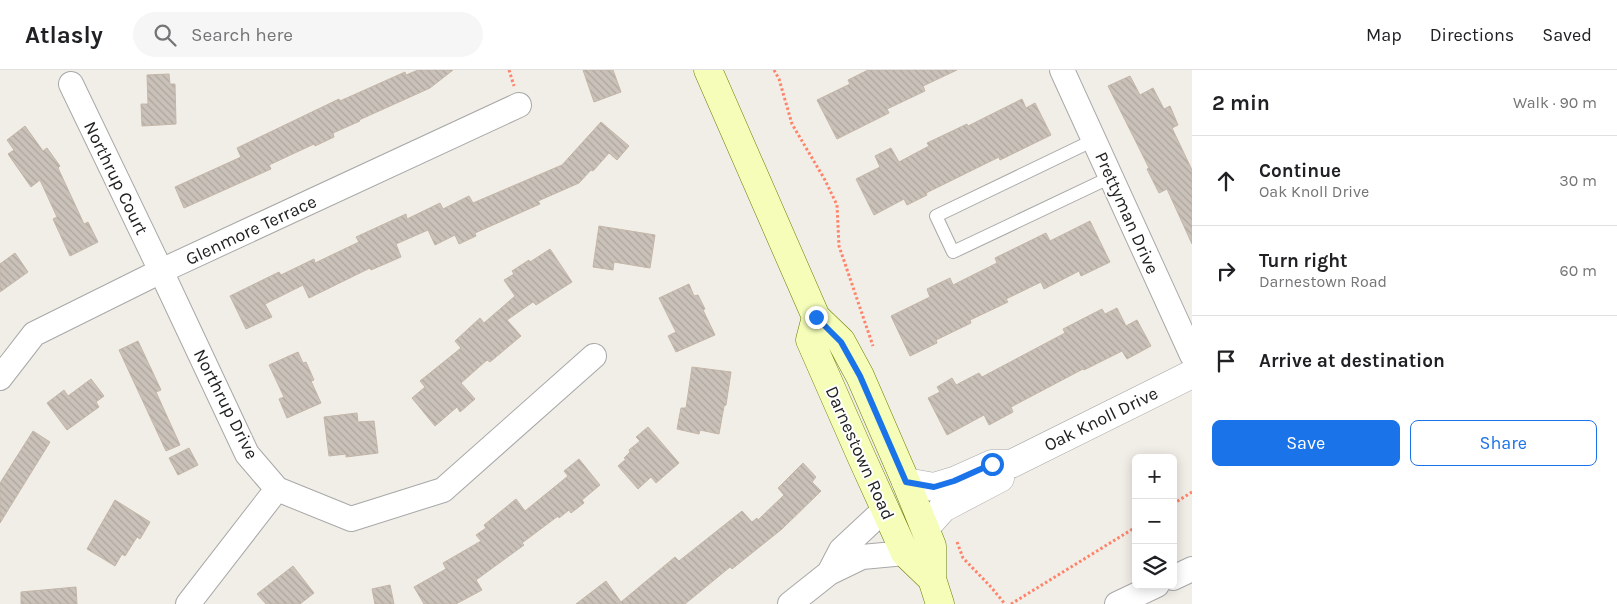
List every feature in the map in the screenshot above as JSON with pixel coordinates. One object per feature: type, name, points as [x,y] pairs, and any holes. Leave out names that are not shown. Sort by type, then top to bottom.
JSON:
[{"type":"main road","name":"Darnestown Road","points":[[708,70],[816,317],[841,342],[860,376],[926,527],[932,546],[936,592]]},
{"type":"main road","name":"Darnestown Road","points":[[816,317],[810,340],[905,553],[936,592]]},
{"type":"main road","points":[[876,413],[875,448],[882,472],[885,509]]},
{"type":"street","name":"Prettyman Drive","points":[[1062,70],[1112,176],[1192,355]]},
{"type":"street","name":"Northrup Court","points":[[71,84],[161,271]]},
{"type":"street","name":"Glenmore Terrace","points":[[0,378],[34,334],[161,271],[519,105]]},
{"type":"street","name":"Northrup Drive","points":[[161,271],[247,454],[277,489],[351,519],[443,490],[594,356]]},
{"type":"street","name":"Oak Knoll Drive","points":[[906,482],[934,487],[954,481],[992,464],[1011,464],[1192,374]]},
{"type":"street","name":"Oak Knoll Drive","points":[[926,527],[943,508],[999,480],[1011,464]]},
{"type":"street","points":[[188,604],[277,489]]},
{"type":"street","points":[[828,573],[841,550],[885,509]]},
{"type":"street","points":[[790,604],[828,573],[862,557],[905,553]]},
{"type":"street","points":[[1177,576],[1192,569]]},
{"type":"street","points":[[1117,604],[1149,589]]},
{"type":"lane","points":[[1094,140],[936,216],[953,252],[1112,176]]},
{"type":"path","points":[[774,70],[779,78],[792,124],[825,180],[837,205],[839,246],[875,352]]},
{"type":"path","points":[[1177,501],[1192,492]]},
{"type":"path","points":[[1011,604],[1132,529]]},
{"type":"path","points":[[956,540],[963,558],[991,586],[1005,604]]},
{"type":"building","points":[[418,70],[453,70],[430,88],[333,133],[334,137],[269,165],[271,169],[184,208],[175,187],[241,157],[237,148],[339,99],[340,101],[405,72],[406,75]]},
{"type":"building","points":[[583,70],[613,70],[621,92],[594,102]]},
{"type":"building","points":[[868,70],[957,70],[923,86],[925,91],[887,109],[889,113],[837,139],[817,100],[850,84],[848,80]]},
{"type":"building","points":[[169,74],[170,84],[175,84],[176,124],[142,126],[141,104],[148,104],[147,75]]},
{"type":"building","points":[[1130,76],[1140,95],[1153,88],[1164,109],[1170,106],[1178,125],[1172,128],[1192,170],[1192,244],[1167,189],[1159,193],[1147,169],[1149,168],[1108,86]]},
{"type":"building","points":[[1022,99],[1026,108],[1035,103],[1051,135],[1000,160],[999,157],[926,193],[927,195],[907,205],[904,199],[874,215],[856,179],[880,167],[875,156],[891,148],[899,162],[929,146],[927,143],[967,124],[968,126]]},
{"type":"building","points":[[601,122],[629,146],[617,160],[609,153],[579,183],[538,201],[540,204],[475,233],[476,236],[459,244],[455,235],[435,245],[428,230],[396,244],[401,257],[371,270],[370,268],[309,298],[303,285],[265,304],[272,317],[246,329],[230,296],[279,272],[281,275],[314,259],[315,263],[359,242],[356,237],[406,214],[407,219],[440,203],[443,209],[469,196],[473,203],[562,165]]},
{"type":"building","points":[[25,126],[43,151],[47,148],[60,166],[58,168],[84,224],[88,222],[98,242],[70,256],[53,219],[57,217],[40,180],[31,187],[8,154],[14,150],[7,140]]},
{"type":"building","points":[[1090,221],[1110,262],[1081,276],[1079,271],[1044,289],[1041,282],[1006,299],[1008,302],[970,320],[971,323],[936,340],[937,343],[910,356],[891,316],[930,297],[927,289],[950,278],[953,285],[997,263],[995,258],[1046,233],[1050,241]]},
{"type":"building","points":[[599,226],[655,235],[650,268],[614,262],[613,270],[593,267]]},
{"type":"building","points":[[550,249],[572,282],[536,305],[533,302],[507,320],[521,336],[490,362],[487,360],[461,383],[475,399],[460,412],[457,407],[435,426],[412,398],[425,387],[420,381],[461,348],[455,341],[480,318],[484,323],[515,296],[504,280],[514,274],[512,271]]},
{"type":"building","points":[[15,253],[28,272],[0,292],[0,264]]},
{"type":"building","points":[[689,284],[694,296],[698,295],[715,335],[676,352],[668,336],[676,332],[659,298]]},
{"type":"building","points":[[1117,308],[1126,326],[1137,320],[1151,346],[1127,359],[1122,351],[1083,369],[1011,407],[1013,412],[989,425],[984,415],[947,435],[928,398],[940,392],[937,387],[952,378],[956,385],[979,373],[982,377],[1065,333],[1063,329],[1102,309],[1105,314]]},
{"type":"building","points":[[138,341],[161,390],[156,392],[180,445],[166,451],[119,350]]},
{"type":"building","points":[[298,352],[303,363],[306,362],[314,380],[311,381],[321,403],[287,418],[279,399],[284,397],[269,365]]},
{"type":"building","points":[[692,367],[731,372],[719,434],[700,430],[699,434],[677,429],[681,408],[686,408]]},
{"type":"building","points":[[91,379],[104,396],[96,402],[99,407],[67,430],[47,403],[64,390],[68,396]]},
{"type":"building","points":[[357,413],[358,422],[374,421],[378,453],[346,457],[346,454],[329,456],[324,417]]},
{"type":"building","points":[[648,427],[679,463],[656,483],[651,477],[638,489],[618,466],[626,459],[624,458],[630,452],[629,450],[640,441],[636,437]]},
{"type":"building","points":[[33,431],[50,442],[0,523],[0,483]]},
{"type":"building","points":[[189,448],[198,465],[178,475],[169,458]]},
{"type":"building","points":[[579,459],[600,485],[582,500],[584,503],[571,513],[569,510],[559,518],[558,516],[522,543],[524,545],[476,580],[482,590],[456,604],[424,604],[414,587],[446,569],[443,563],[481,541],[476,535],[486,528],[484,525],[516,499],[525,511],[568,476],[564,471]]},
{"type":"building","points":[[803,463],[816,477],[812,482],[821,491],[782,529],[732,569],[730,567],[685,604],[576,604],[606,581],[621,602],[675,557],[679,561],[742,511],[752,522],[757,518],[758,520],[784,495],[778,488]]},
{"type":"building","points":[[115,500],[150,522],[140,539],[137,537],[125,556],[122,554],[115,566],[87,549]]},
{"type":"building","points":[[293,566],[314,593],[300,604],[266,604],[257,594]]},
{"type":"building","points":[[390,585],[394,604],[375,604],[372,589]]},
{"type":"building","points":[[76,587],[77,604],[21,604],[21,592]]},
{"type":"route","points":[[816,317],[841,342],[860,376],[906,482],[934,487],[954,481],[992,464]]}]
